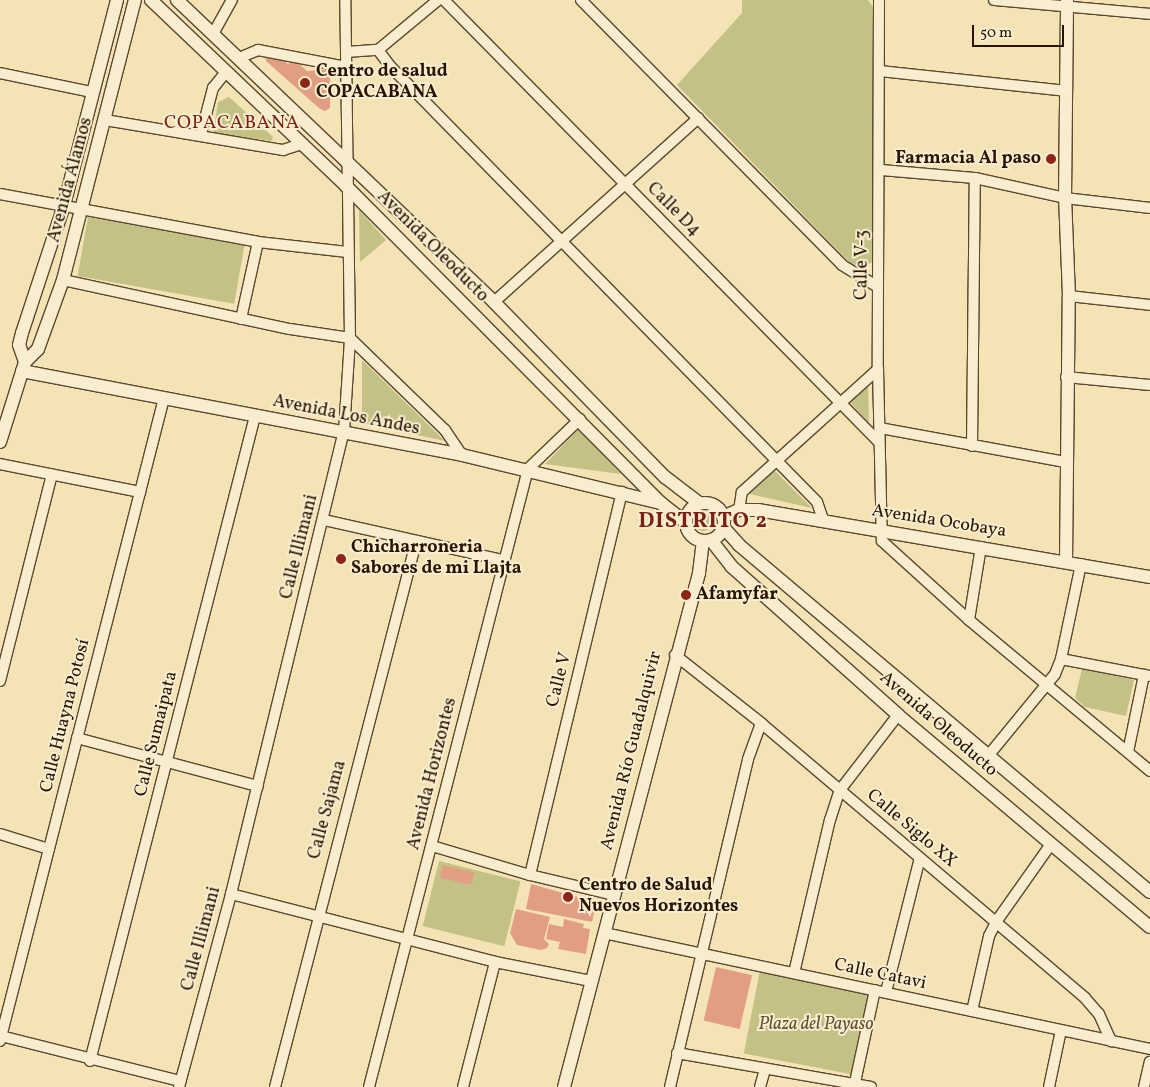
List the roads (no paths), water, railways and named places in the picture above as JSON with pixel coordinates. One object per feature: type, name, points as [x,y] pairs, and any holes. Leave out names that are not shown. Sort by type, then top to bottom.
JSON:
[{"type":"street","name":"Avenida Álamos","points":[[24,367],[19,345],[22,333],[64,205],[117,0]]},
{"type":"street","name":"Avenida Álamos","points":[[0,442],[24,367],[38,349],[63,280],[135,0]]},
{"type":"street","name":"Avenida Oleoducto","points":[[151,0],[346,186],[580,419],[662,504],[685,522]]},
{"type":"street","name":"Avenida Oleoducto","points":[[177,0],[494,302],[665,477],[699,503]]},
{"type":"street","points":[[213,34],[232,0]]},
{"type":"street","name":"Calle Illimani","points":[[180,1084],[231,894],[344,432],[350,338],[346,186],[347,66],[345,0]]},
{"type":"street","points":[[346,52],[378,50],[438,0]]},
{"type":"street","name":"Calle D4","points":[[444,0],[880,442]]},
{"type":"street","points":[[582,0],[842,265],[878,287]]},
{"type":"street","name":"Calle V-3","points":[[879,0],[881,170],[878,369],[882,530]]},
{"type":"street","points":[[994,0],[1067,3],[1150,14]]},
{"type":"street","points":[[1066,561],[1066,377],[1069,296],[1065,198],[1067,3]]},
{"type":"street","points":[[239,58],[258,50],[347,66]]},
{"type":"street","points":[[378,50],[391,67],[817,502],[824,522]]},
{"type":"street","points":[[880,71],[1067,91]]},
{"type":"street","points":[[201,134],[213,88],[226,72]]},
{"type":"street","points":[[0,73],[92,92]]},
{"type":"street","points":[[494,302],[698,118]]},
{"type":"street","points":[[105,120],[201,134],[283,150],[301,144]]},
{"type":"street","points":[[881,170],[975,178],[1065,198],[1150,208]]},
{"type":"street","points":[[972,446],[975,178]]},
{"type":"street","points":[[0,194],[258,242],[347,252]]},
{"type":"street","points":[[241,319],[258,242]]},
{"type":"street","points":[[63,280],[241,319],[350,338],[445,430],[462,455]]},
{"type":"street","points":[[1069,296],[1150,305]]},
{"type":"street","name":"Avenida Los Andes","points":[[24,367],[164,398],[528,469],[622,492],[662,504]]},
{"type":"street","points":[[739,510],[742,492],[775,459],[878,369]]},
{"type":"street","points":[[1066,377],[1150,385]]},
{"type":"street","name":"Calle Huayna Potosí","points":[[1,1039],[164,398]]},
{"type":"street","name":"Calle Sumaipata","points":[[90,1061],[255,416]]},
{"type":"street","points":[[528,469],[580,419]]},
{"type":"street","points":[[880,428],[1066,462]]},
{"type":"street","points":[[0,464],[140,492]]},
{"type":"street","name":"Avenida Horizontes","points":[[369,1087],[432,846],[503,560],[528,469]]},
{"type":"street","points":[[0,682],[52,474]]},
{"type":"street","name":"Calle V","points":[[530,875],[622,492]]},
{"type":"street","points":[[699,503],[717,506],[723,522],[707,540],[690,535],[685,522],[692,507],[699,503]]},
{"type":"street","name":"Avenida Ocobaya","points":[[723,522],[739,510],[758,510],[981,546],[1150,577]]},
{"type":"street","points":[[324,520],[503,560]]},
{"type":"street","name":"Avenida Oleoducto","points":[[723,522],[739,545],[1150,892]]},
{"type":"street","points":[[882,530],[886,548],[1150,771]]},
{"type":"street","name":"Avenida Oleoducto","points":[[707,540],[731,566],[898,715],[1150,928]]},
{"type":"street","name":"Avenida Río Guadalquivir","points":[[564,1087],[675,655],[707,540]]},
{"type":"street","name":"Calle Sajama","points":[[275,1087],[316,918],[416,542]]},
{"type":"street","points":[[969,620],[981,546]]},
{"type":"street","points":[[988,756],[1048,684],[1061,659],[1082,564]]},
{"type":"street","name":"Calle Siglo XX","points":[[675,655],[761,723],[1085,998],[1099,1014],[1111,1040]]},
{"type":"street","points":[[1061,659],[1147,675],[1128,752]]},
{"type":"street","points":[[794,973],[830,820],[840,790],[898,715]]},
{"type":"street","points":[[670,1087],[748,759],[761,723]]},
{"type":"street","points":[[77,738],[258,786]]},
{"type":"street","points":[[0,834],[49,849]]},
{"type":"street","points":[[972,1011],[990,936],[996,922],[1051,844]]},
{"type":"street","points":[[432,846],[530,875],[614,895]]},
{"type":"street","points":[[886,992],[920,858]]},
{"type":"street","points":[[231,894],[316,918],[407,938],[495,962],[591,981]]},
{"type":"street","name":"Calle Catavi","points":[[604,933],[1150,1049]]},
{"type":"street","points":[[463,1087],[495,962]]},
{"type":"street","points":[[854,1086],[875,990]]},
{"type":"street","points":[[1048,1087],[1062,1030]]},
{"type":"street","points":[[1,1039],[180,1084]]},
{"type":"street","points":[[677,1053],[854,1086],[871,1087]]},
{"type":"street","points":[[1144,1087],[1150,1062]]},
{"type":"street","points":[[760,1087],[765,1069]]},
{"type":"place","name":"Centro de salud COPACABANA","points":[[305,83]]},
{"type":"place","name":"Farmacia Al paso","points":[[1051,159]]},
{"type":"place","name":"Chicharroneria Sabores de mi Llajta","points":[[341,559]]},
{"type":"place","name":"Afamyfar","points":[[686,595]]},
{"type":"place","name":"Centro de Salud Nuevos Horizontes","points":[[568,897]]},
{"type":"district","name":"COPACABANA","points":[[232,124]]},
{"type":"district","name":"DISTRITO 2","points":[[703,522]]},
{"type":"park label","name":"Plaza del Payaso","points":[[816,1025]]}]
